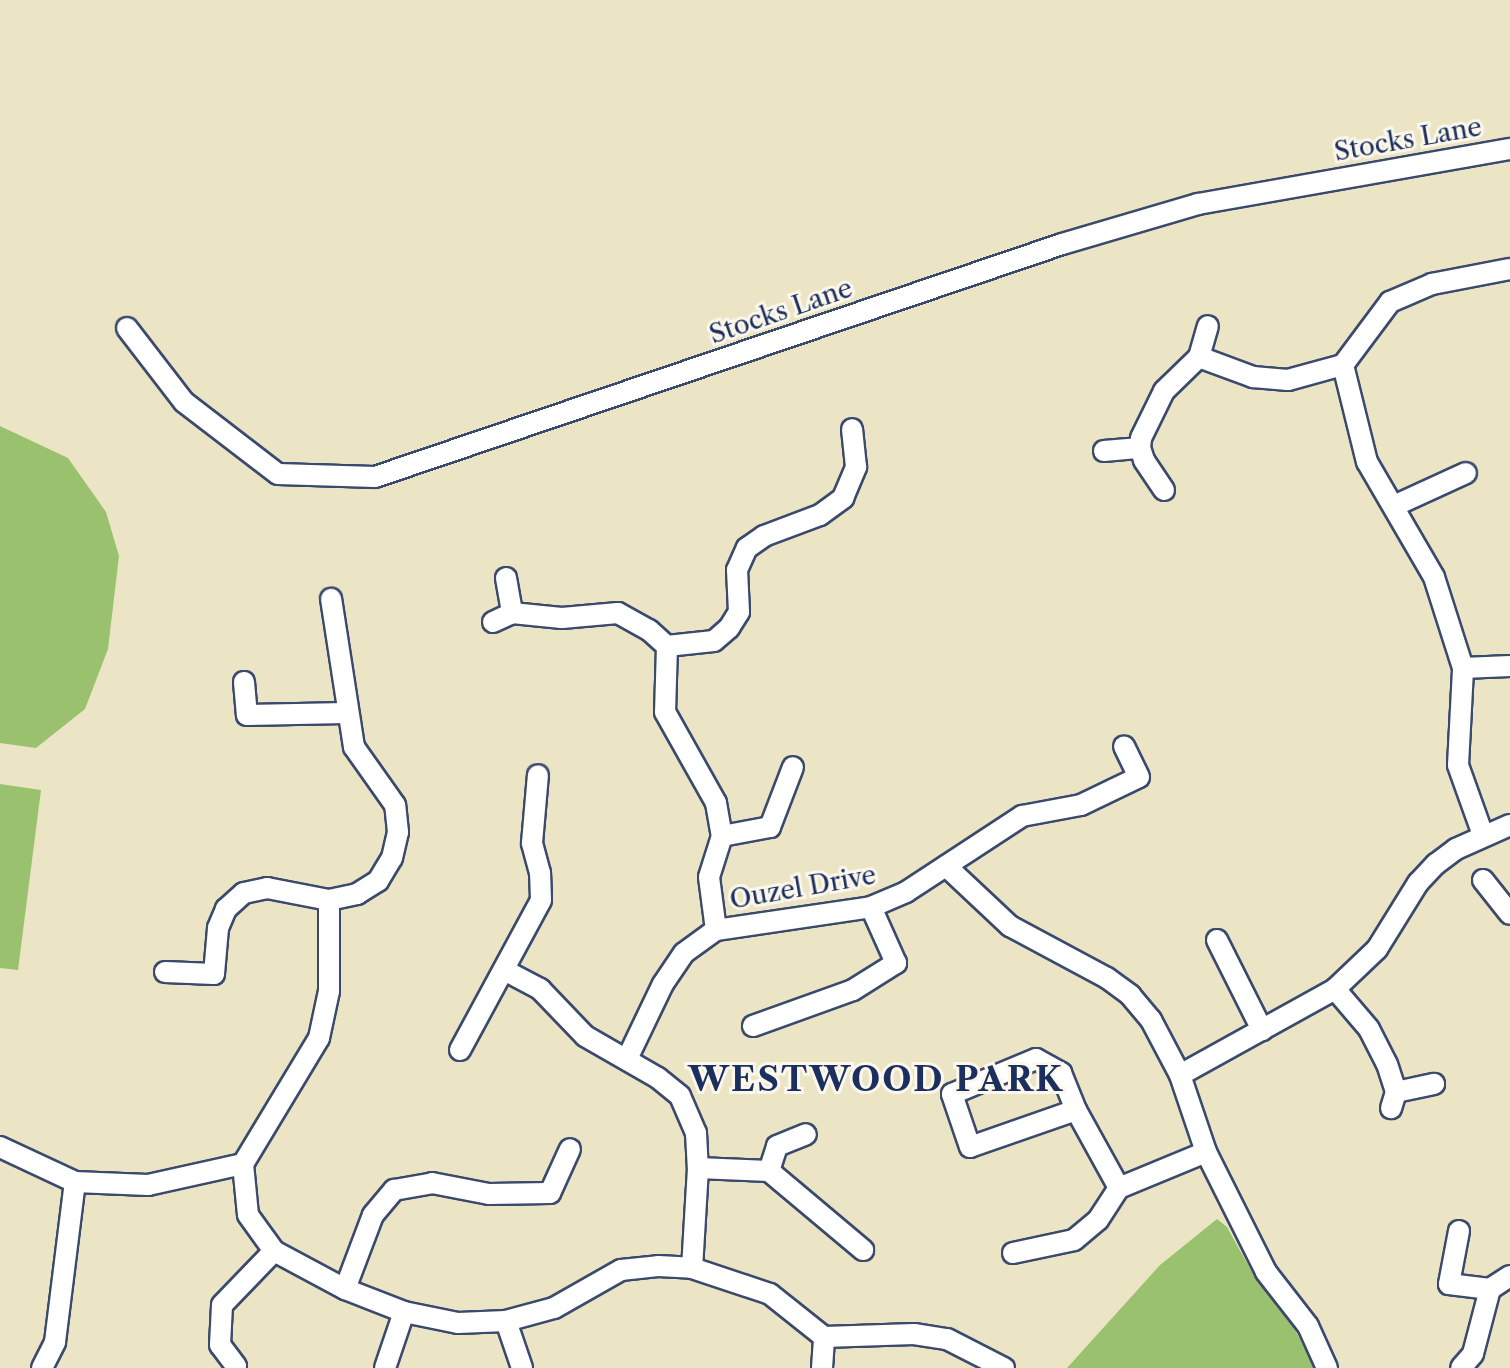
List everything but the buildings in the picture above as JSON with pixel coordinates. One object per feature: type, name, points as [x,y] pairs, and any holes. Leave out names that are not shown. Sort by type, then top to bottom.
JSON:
[{"type":"street","name":"Stocks Lane","points":[[127,328],[184,402],[278,474],[375,477],[1062,244],[1198,204],[1510,149]]},
{"type":"street","points":[[1199,357],[1253,377],[1288,380],[1343,365],[1390,302],[1432,284],[1510,269]]},
{"type":"street","points":[[1164,490],[1140,448],[1145,426],[1164,391],[1199,357],[1208,326]]},
{"type":"street","points":[[1343,365],[1367,462],[1434,577],[1463,668],[1458,765],[1483,835]]},
{"type":"street","points":[[493,622],[512,613],[562,618],[618,613],[649,630],[667,646],[714,641],[729,628],[739,612],[737,570],[747,548],[764,536],[820,515],[843,498],[856,467],[852,429]]},
{"type":"street","points":[[1104,451],[1140,448]]},
{"type":"street","points":[[1394,506],[1466,473]]},
{"type":"street","points":[[506,578],[512,613]]},
{"type":"street","points":[[165,972],[214,974],[218,928],[226,909],[244,893],[267,888],[329,900],[357,894],[378,881],[392,858],[398,832],[395,805],[354,747],[346,713],[331,599]]},
{"type":"street","points":[[667,646],[665,712],[716,803],[722,836],[709,877],[716,930]]},
{"type":"street","points":[[1463,668],[1510,666]]},
{"type":"street","points":[[244,682],[247,715],[346,713]]},
{"type":"street","name":"Ouzel Drive","points":[[627,1059],[663,984],[684,953],[716,930],[871,907],[906,892],[1022,816],[1081,805],[1139,777],[1124,746]]},
{"type":"street","points":[[722,836],[770,827],[793,767]]},
{"type":"street","points":[[460,1050],[541,900],[540,873],[532,843],[538,775]]},
{"type":"street","points":[[1180,1075],[1335,989],[1377,949],[1418,883],[1430,870],[1456,849],[1510,825]]},
{"type":"street","points":[[946,866],[1010,926],[1067,955],[1130,995],[1151,1020],[1180,1075],[1206,1152],[1266,1272],[1308,1326],[1327,1368]]},
{"type":"street","points":[[1480,875],[1510,914]]},
{"type":"street","points":[[329,900],[329,991],[319,1038],[243,1164],[248,1215],[274,1251],[345,1289],[404,1312],[458,1323],[506,1321],[554,1308],[621,1270],[658,1266],[692,1268],[770,1294],[824,1337],[914,1334],[947,1339],[1004,1368]]},
{"type":"street","points":[[753,1026],[853,990],[896,963],[871,907]]},
{"type":"street","points":[[1217,940],[1262,1030]]},
{"type":"street","points":[[504,970],[540,989],[585,1036],[658,1078],[680,1096],[696,1133],[698,1168],[692,1268]]},
{"type":"street","points":[[1335,989],[1369,1029],[1387,1064],[1394,1100],[1434,1084]]},
{"type":"street","points":[[1076,1110],[970,1147],[952,1094],[1036,1059],[1061,1073],[1076,1110],[1119,1188]]},
{"type":"street","points":[[769,1171],[777,1146],[806,1134]]},
{"type":"street","points":[[0,1147],[75,1182],[148,1185],[243,1164]]},
{"type":"street","points":[[345,1289],[373,1215],[394,1190],[432,1183],[489,1194],[550,1193],[570,1149]]},
{"type":"street","points":[[1013,1253],[1074,1240],[1098,1220],[1119,1188],[1206,1152]]},
{"type":"street","points":[[698,1168],[769,1171],[863,1250]]},
{"type":"street","points":[[42,1368],[55,1342],[75,1182]]},
{"type":"street","points":[[1459,1231],[1449,1284],[1490,1289],[1510,1276]]},
{"type":"street","points":[[236,1366],[220,1345],[222,1305],[274,1251]]},
{"type":"street","points":[[1461,1368],[1473,1354],[1490,1289]]},
{"type":"street","points":[[385,1368],[404,1312]]},
{"type":"street","points":[[506,1321],[522,1368]]},
{"type":"street","points":[[822,1368],[824,1337]]},
{"type":"green space","points":[[0,426],[68,458],[106,512],[119,556],[108,649],[85,709],[36,748],[0,743]]},
{"type":"green space","points":[[0,784],[41,790],[18,970],[0,968]]},
{"type":"green space","points":[[1217,1219],[1227,1227],[1253,1274],[1292,1324],[1315,1368],[1067,1368],[1160,1265]]},
{"type":"district","name":"WESTWOOD PARK","points":[[876,1080]]}]
